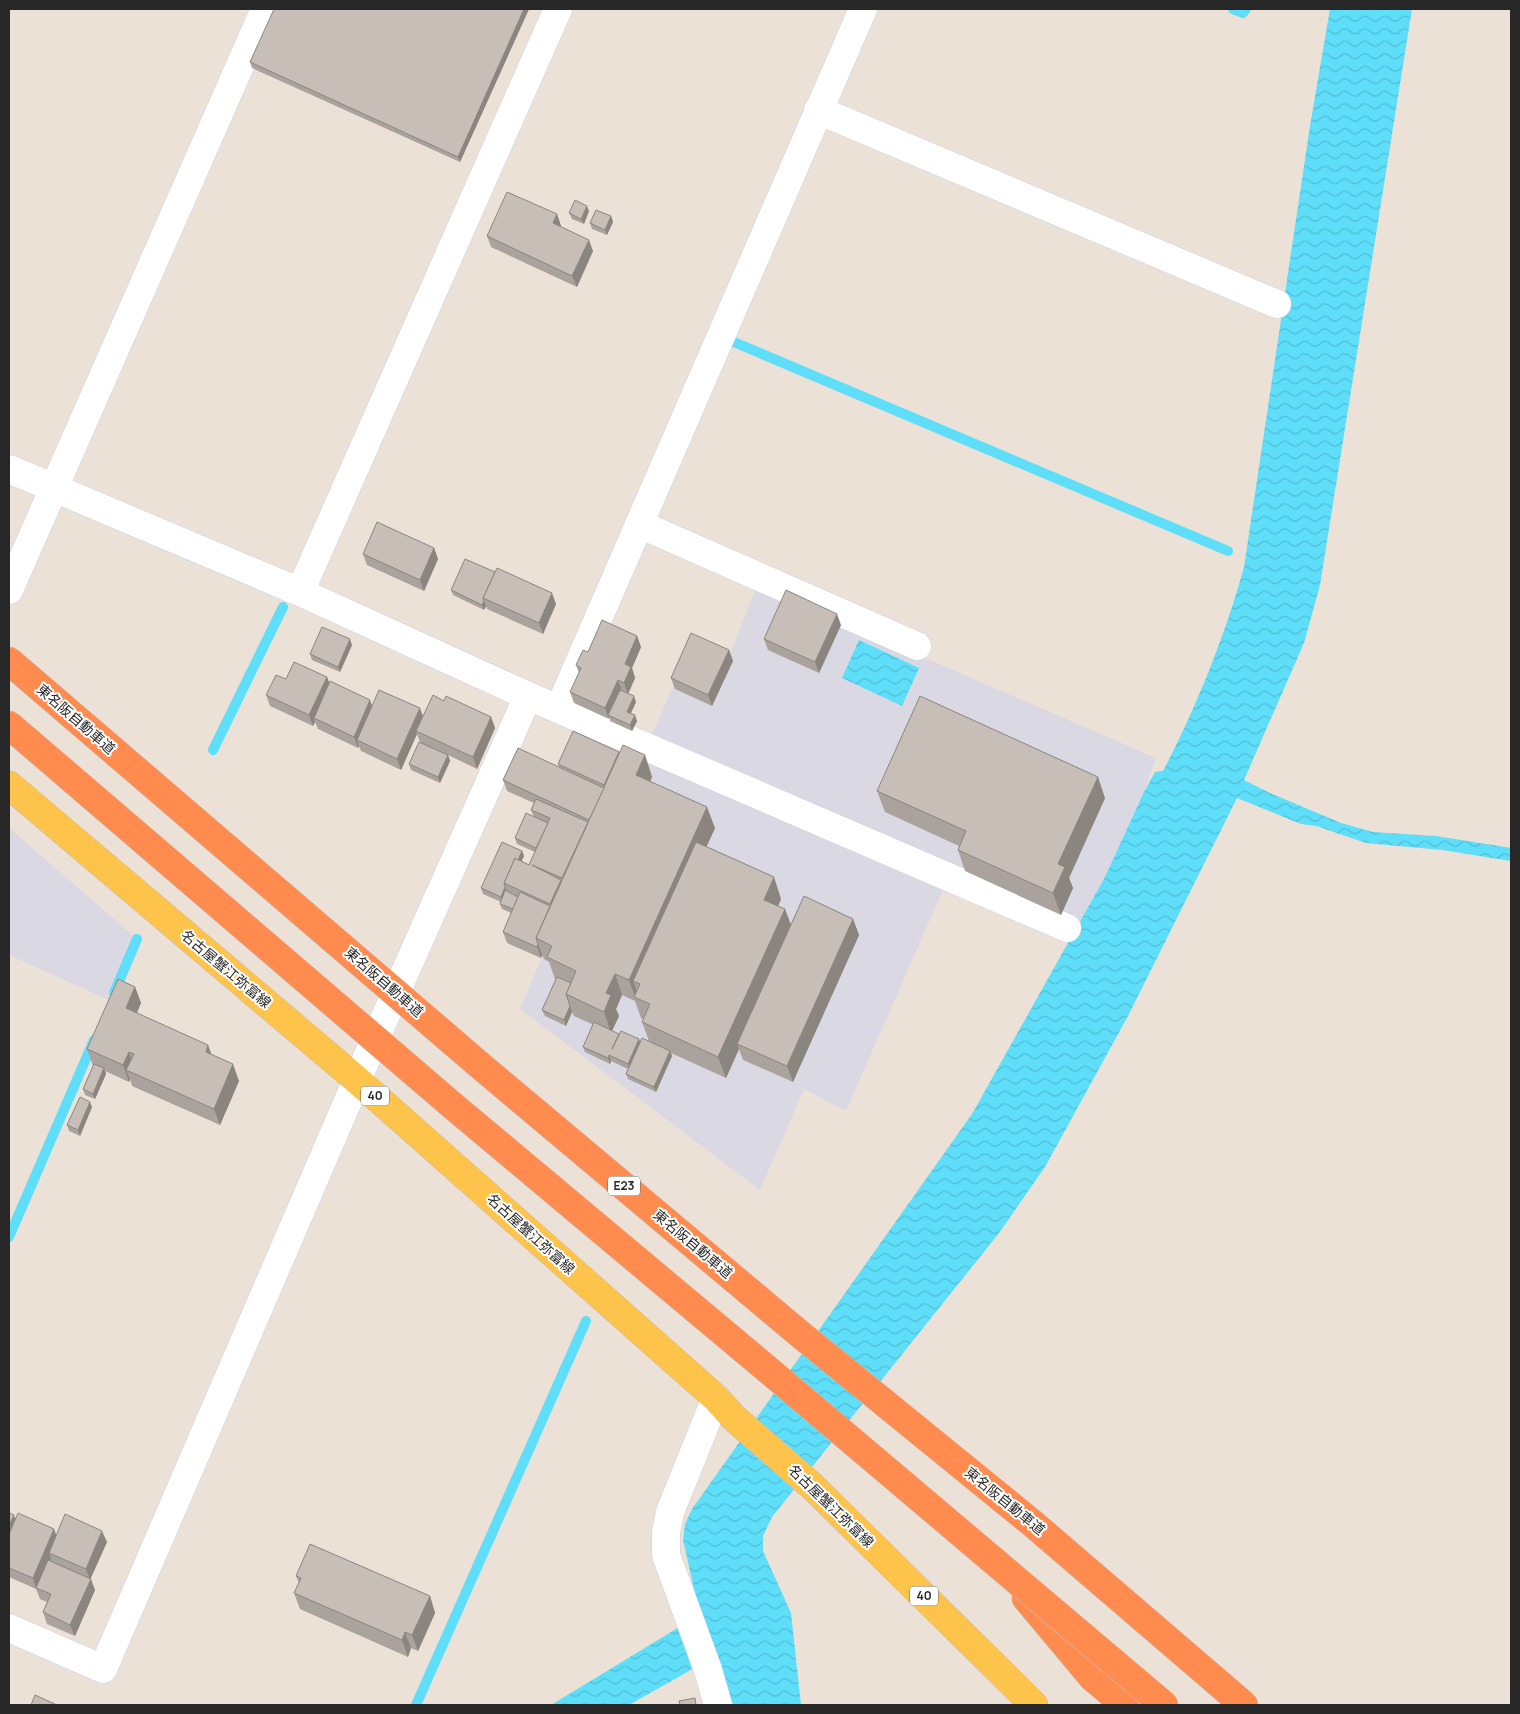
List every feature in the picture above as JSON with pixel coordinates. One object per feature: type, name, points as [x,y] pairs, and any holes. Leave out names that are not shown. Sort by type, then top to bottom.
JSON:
[{"type":"highway","name":"東名阪自動車道","points":[[9,661],[484,1068],[801,1335],[1032,1523],[1244,1705]]},
{"type":"highway","points":[[9,725],[453,1106],[1164,1705]]},
{"type":"highway","points":[[998,1564],[1092,1677],[1125,1705]]},
{"type":"main road","name":"名古屋蟹江弥富線","points":[[9,785],[357,1080],[725,1407],[813,1486],[1034,1705]]},
{"type":"street","points":[[9,590],[265,9]]},
{"type":"street","points":[[300,592],[558,9]]},
{"type":"street","points":[[559,710],[863,9]]},
{"type":"street","points":[[818,110],[1277,304]]},
{"type":"street","points":[[9,469],[300,592],[559,710],[1067,928]]},
{"type":"street","points":[[639,524],[917,646]]},
{"type":"street","points":[[9,1628],[103,1669],[357,1080],[528,696]]},
{"type":"street","points":[[718,1705],[706,1665],[666,1555],[666,1533],[670,1512],[725,1407]]},
{"type":"shaded area","points":[[757,585],[1156,758],[1144,792],[1105,877],[1079,923],[649,742],[693,641],[731,652]]},
{"type":"shaded area","points":[[632,748],[946,883],[846,1111],[804,1089],[760,1190],[520,1009]]},
{"type":"shaded area","points":[[9,828],[137,939],[111,1001],[9,955]]},
{"type":"water","points":[[1330,9],[1412,9],[1320,585],[1304,643],[1244,780],[1341,823],[1373,832],[1436,836],[1511,848],[1511,861],[1442,850],[1366,843],[1316,826],[1301,824],[1237,798],[1128,1016],[1045,1167],[999,1233],[772,1517],[763,1536],[763,1551],[791,1613],[801,1705],[729,1705],[713,1651],[689,1671],[629,1705],[551,1705],[676,1629],[697,1602],[683,1540],[685,1524],[692,1509],[972,1114],[1105,877],[1144,792],[1155,772],[1163,771],[1187,722],[1219,645],[1244,567],[1310,126]]},
{"type":"water","points":[[859,640],[919,668],[902,706],[842,678]]},
{"type":"building","points":[[274,9],[524,9],[458,157],[250,62]]},
{"type":"building","points":[[507,192],[557,214],[553,223],[589,240],[572,276],[487,236]]},
{"type":"building","points":[[575,200],[587,206],[581,219],[569,213]]},
{"type":"building","points":[[596,210],[611,216],[605,230],[590,223]]},
{"type":"building","points":[[377,522],[434,548],[420,580],[363,554]]},
{"type":"building","points":[[465,559],[495,572],[483,598],[482,605],[451,590]]},
{"type":"building","points":[[497,568],[552,593],[539,623],[483,598]]},
{"type":"building","points":[[786,590],[837,614],[815,662],[764,639]]},
{"type":"building","points":[[602,620],[637,636],[625,664],[631,667],[624,683],[618,680],[605,708],[570,692],[581,668],[576,665],[583,650],[588,652]]},
{"type":"building","points":[[322,627],[350,639],[338,667],[310,654]]},
{"type":"building","points":[[691,633],[729,650],[708,695],[671,678]]},
{"type":"building","points":[[294,662],[327,677],[309,715],[266,695],[276,675],[286,679]]},
{"type":"building","points":[[330,681],[370,700],[354,737],[314,718]]},
{"type":"building","points":[[379,690],[420,708],[397,759],[357,740]]},
{"type":"building","points":[[620,690],[634,696],[627,712],[635,715],[630,725],[608,715]]},
{"type":"building","points":[[433,695],[444,701],[446,696],[491,717],[473,757],[416,731]]},
{"type":"building","points":[[920,696],[1098,777],[1058,864],[1065,867],[1053,893],[958,850],[966,831],[877,791]]},
{"type":"building","points":[[573,731],[619,752],[604,785],[558,764]]},
{"type":"building","points":[[419,742],[448,755],[438,777],[409,764]]},
{"type":"building","points":[[623,745],[645,755],[636,775],[707,807],[629,980],[615,974],[606,993],[611,995],[604,1012],[566,994],[576,971],[547,957],[552,946],[536,938]]},
{"type":"building","points":[[518,748],[604,788],[589,820],[503,780]]},
{"type":"building","points":[[536,799],[588,822],[562,878],[532,865],[561,880],[550,904],[504,883],[515,858],[529,865],[550,818],[531,810]]},
{"type":"building","points":[[526,813],[548,823],[536,848],[515,838]]},
{"type":"building","points":[[502,842],[522,851],[518,860],[515,858],[504,883],[505,887],[501,897],[481,888]]},
{"type":"building","points":[[696,842],[774,877],[764,900],[785,909],[718,1057],[642,1022],[650,1004],[634,997],[640,984],[633,981]]},
{"type":"building","points":[[505,890],[518,897],[513,909],[500,904]]},
{"type":"building","points":[[520,892],[550,906],[536,938],[537,947],[503,932]]},
{"type":"building","points":[[804,896],[853,919],[787,1066],[737,1044]]},
{"type":"building","points":[[557,977],[571,983],[566,994],[570,1006],[564,1020],[542,1010]]},
{"type":"building","points":[[118,979],[135,987],[126,1008],[208,1045],[206,1052],[233,1064],[214,1109],[126,1070],[134,1054],[129,1052],[123,1065],[87,1049]]},
{"type":"building","points":[[594,1022],[619,1034],[612,1049],[621,1031],[639,1039],[628,1064],[609,1055],[608,1058],[583,1047]]},
{"type":"building","points":[[642,1038],[670,1051],[654,1087],[626,1074]]},
{"type":"building","points":[[94,1064],[104,1068],[93,1094],[83,1089]]},
{"type":"building","points":[[80,1097],[90,1102],[78,1130],[67,1125]]},
{"type":"building","points":[[9,1513],[14,1515],[9,1526]]},
{"type":"building","points":[[18,1513],[54,1529],[33,1578],[9,1568],[9,1534]]},
{"type":"building","points":[[65,1514],[102,1531],[86,1569],[49,1553]]},
{"type":"building","points":[[310,1544],[430,1596],[412,1635],[405,1632],[402,1640],[294,1593],[301,1578],[296,1576]]},
{"type":"building","points":[[48,1560],[91,1579],[70,1625],[43,1612],[51,1594],[36,1588]]},
{"type":"building","points":[[35,1695],[57,1705],[31,1705]]},
{"type":"building","points":[[695,1698],[696,1705],[680,1705],[679,1701]]},
{"type":"waterway","points":[[1233,9],[1243,13],[1246,9]]},
{"type":"waterway","points":[[729,340],[1228,551]]},
{"type":"waterway","points":[[213,750],[283,607]]},
{"type":"waterway","points":[[114,993],[137,939]]},
{"type":"waterway","points":[[9,1237],[94,1040]]},
{"type":"waterway","points":[[416,1705],[586,1321]]}]
